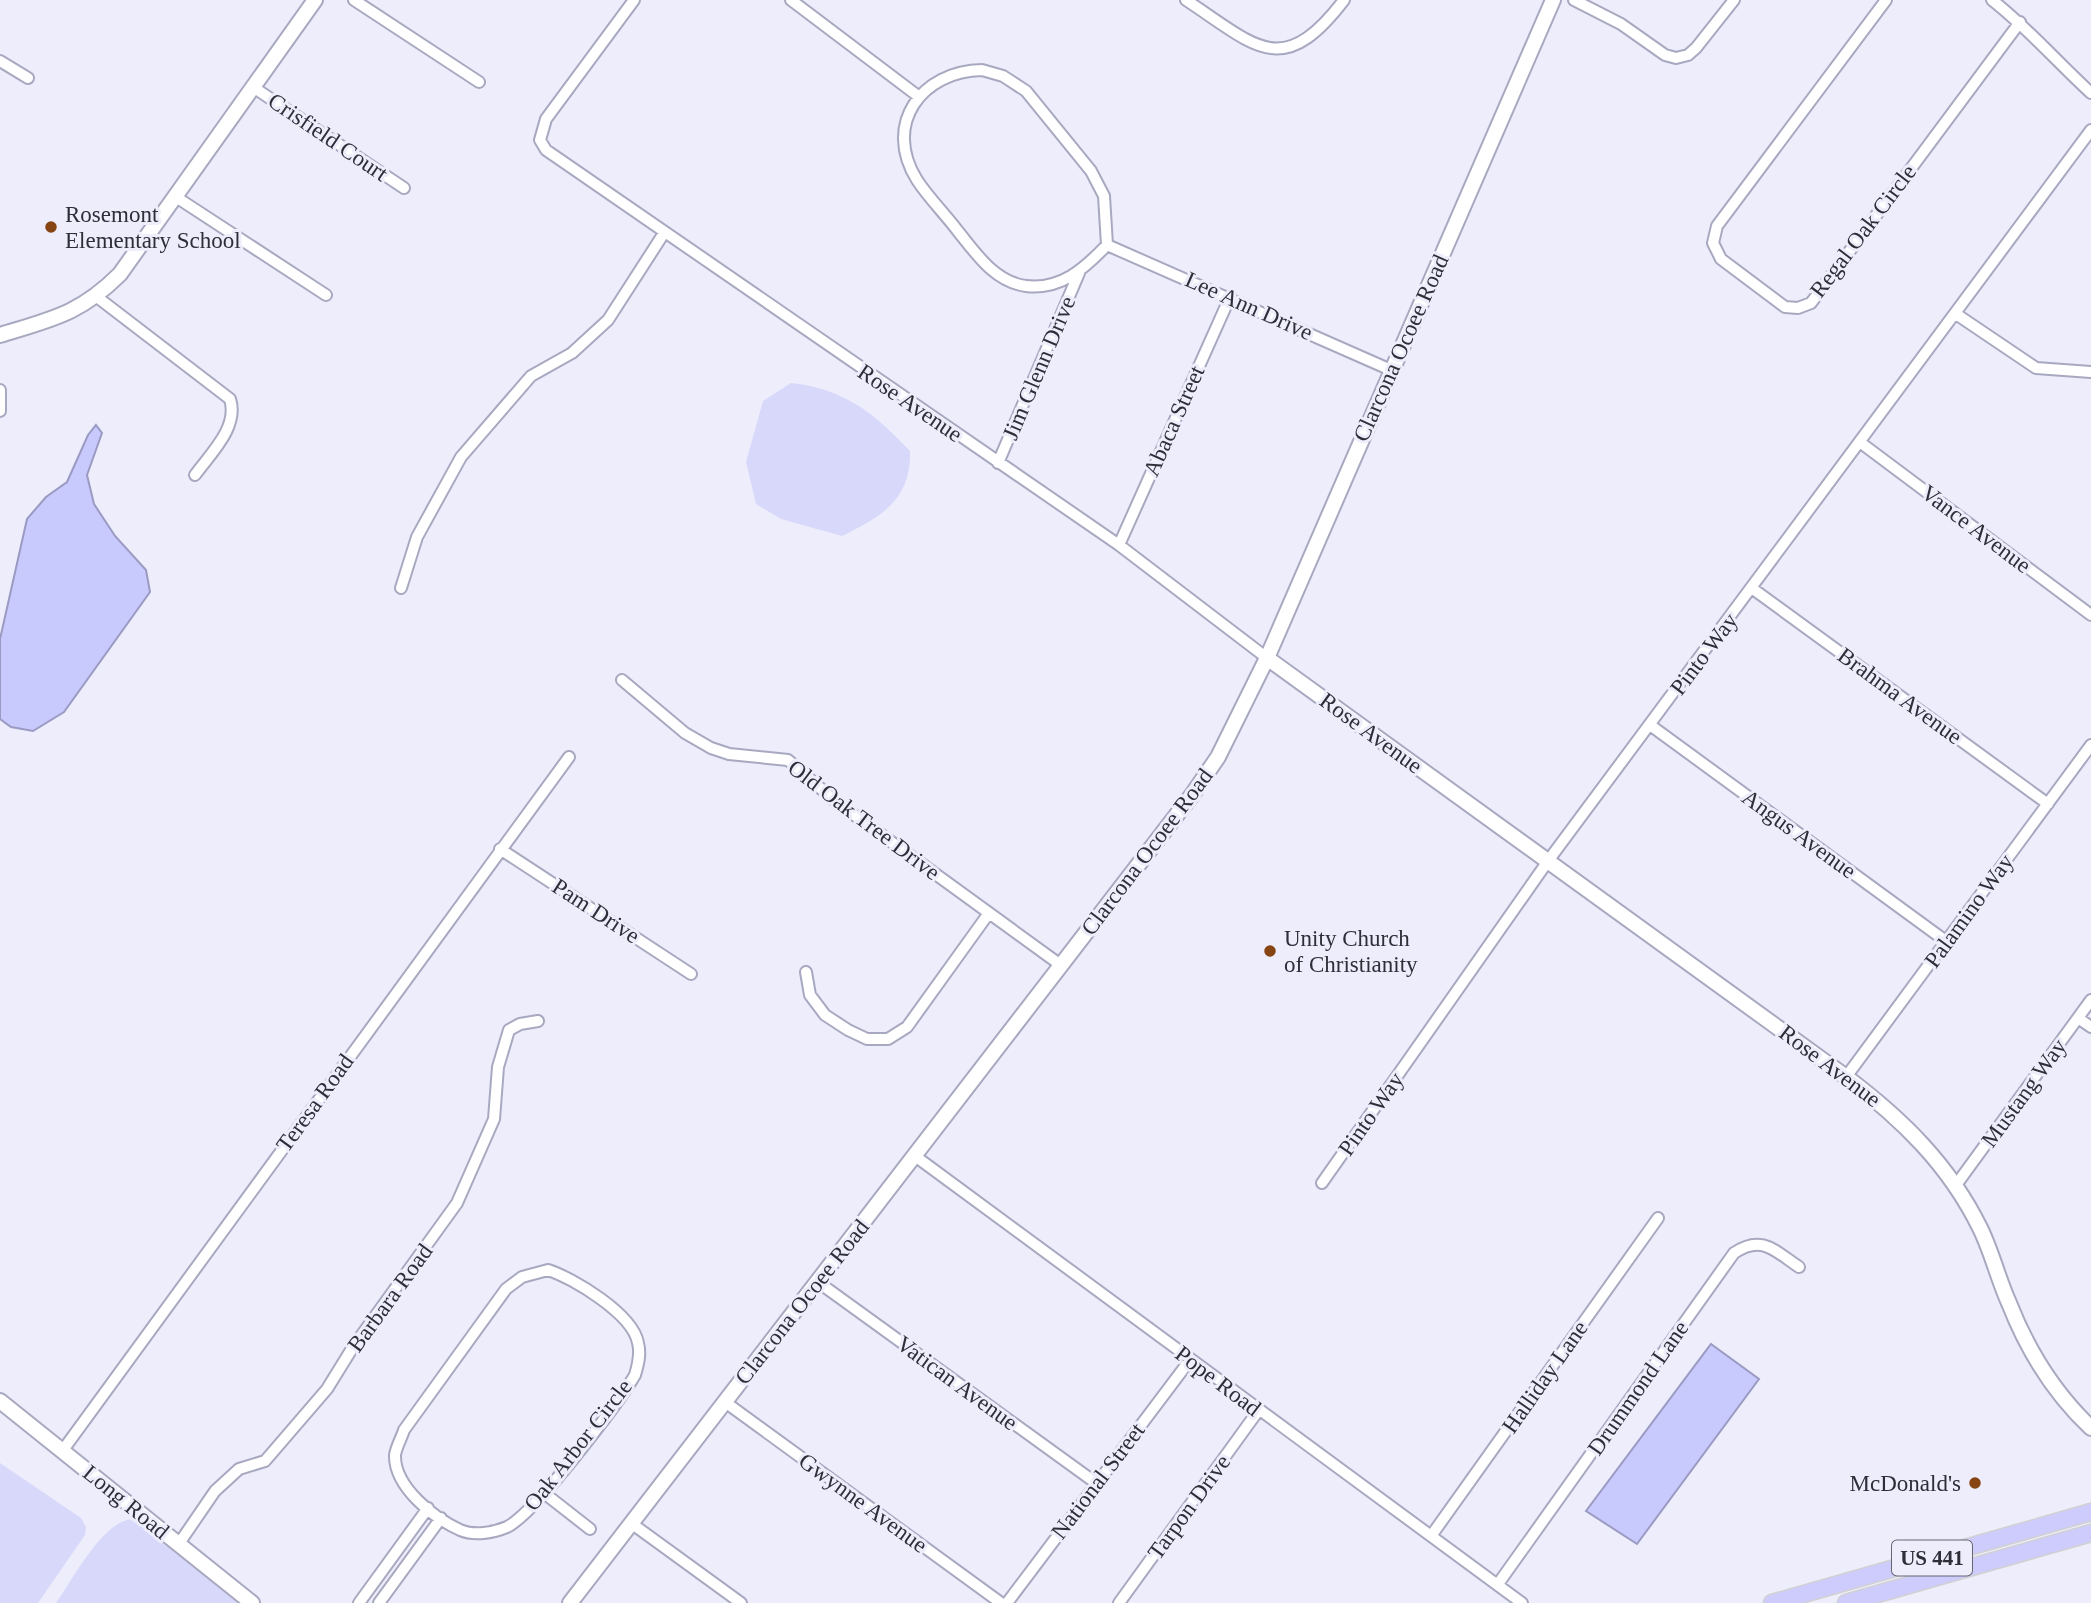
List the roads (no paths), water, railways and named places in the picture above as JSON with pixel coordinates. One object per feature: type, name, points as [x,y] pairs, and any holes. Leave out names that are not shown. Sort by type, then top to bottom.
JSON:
[{"type":"main road","name":"US 441","points":[[1772,1603],[2091,1512]]},
{"type":"main road","name":"US 441","points":[[1846,1603],[2091,1533]]},
{"type":"street","points":[[0,335],[76,311],[97,298],[139,251],[315,0]]},
{"type":"street","points":[[354,0],[479,82]]},
{"type":"street","name":"Rose Avenue","points":[[634,0],[546,119],[540,140],[555,158],[1119,545],[1267,658],[1846,1077],[1904,1124],[1956,1185],[1981,1230],[2009,1306],[2040,1363],[2058,1392],[2091,1428]]},
{"type":"street","points":[[790,0],[918,96]]},
{"type":"street","points":[[1186,0],[1256,46],[1281,48],[1302,44],[1326,23],[1345,0]]},
{"type":"street","name":"Clarcona Ocoee Road","points":[[570,1603],[1062,966],[1218,757],[1267,658],[1553,0]]},
{"type":"street","points":[[1574,0],[1621,24],[1665,55],[1676,58],[1688,55],[1696,48],[1734,0]]},
{"type":"street","name":"Regal Oak Circle","points":[[1886,0],[1717,226],[1713,243],[1721,258],[1785,307],[1798,308],[1811,303],[2020,22]]},
{"type":"street","points":[[1992,0],[2020,22],[2049,55],[2091,93]]},
{"type":"street","points":[[0,61],[28,78]]},
{"type":"street","points":[[982,70],[1003,76],[1026,91],[1091,171],[1104,196],[1107,245],[1079,273],[1052,285],[1024,286],[1000,276],[984,263],[916,178],[904,141],[906,120],[918,96],[932,84],[958,71],[982,70]]},
{"type":"street","name":"Crisfield Court","points":[[253,86],[404,188]]},
{"type":"street","name":"Pinto Way","points":[[1322,1183],[1548,861],[1753,589],[2091,130]]},
{"type":"street","points":[[176,197],[326,295]]},
{"type":"street","points":[[401,588],[417,537],[461,457],[531,376],[572,353],[608,320],[664,233]]},
{"type":"street","name":"Lee Ann Drive","points":[[1107,245],[1391,370]]},
{"type":"street","name":"Jim Glenn Drive","points":[[998,463],[1079,273]]},
{"type":"street","name":"Abaca Street","points":[[1119,545],[1230,297]]},
{"type":"street","points":[[97,298],[230,400],[234,412],[229,429],[195,475]]},
{"type":"street","points":[[1956,314],[2036,368],[2091,372]]},
{"type":"street","points":[[0,390],[0,411]]},
{"type":"street","name":"Vance Avenue","points":[[1861,443],[2091,615]]},
{"type":"street","name":"Brahma Avenue","points":[[1753,589],[2048,804]]},
{"type":"street","name":"Old Oak Tree Drive","points":[[622,680],[676,726],[711,748],[729,754],[788,761],[835,801],[1062,966]]},
{"type":"street","name":"Angus Avenue","points":[[1650,725],[1947,942]]},
{"type":"street","name":"Palamino Way","points":[[1846,1077],[2091,745]]},
{"type":"street","name":"Teresa Road","points":[[63,1450],[569,757]]},
{"type":"street","name":"Pam Drive","points":[[500,849],[691,974]]},
{"type":"street","points":[[806,972],[810,995],[825,1016],[867,1040],[888,1039],[907,1027],[989,913]]},
{"type":"street","name":"Mustang Way","points":[[1956,1185],[2091,1000]]},
{"type":"street","points":[[2078,1018],[2091,1027]]},
{"type":"street","name":"Barbara Road","points":[[178,1545],[215,1491],[239,1469],[265,1461],[327,1389],[353,1347],[441,1228],[457,1203],[494,1119],[498,1067],[509,1030],[520,1024],[538,1021]]},
{"type":"street","name":"Pope Road","points":[[915,1156],[1522,1603]]},
{"type":"street","name":"Halliday Lane","points":[[1431,1536],[1658,1218]]},
{"type":"street","name":"Drummond Lane","points":[[1498,1584],[1734,1253],[1746,1245],[1760,1244],[1800,1267]]},
{"type":"street","name":"Oak Arbor Circle","points":[[548,1270],[571,1278],[623,1319],[638,1342],[639,1360],[625,1391],[544,1493],[529,1512],[507,1527],[481,1534],[461,1531],[428,1508],[406,1485],[398,1470],[395,1454],[404,1430],[506,1289],[522,1277],[548,1270]]},
{"type":"street","name":"Vatican Avenue","points":[[818,1282],[1096,1483]]},
{"type":"street","name":"National Street","points":[[1007,1603],[1190,1360]]},
{"type":"street","name":"Long Road","points":[[0,1401],[252,1603]]},
{"type":"street","name":"Gwynne Avenue","points":[[725,1402],[1001,1603]]},
{"type":"street","name":"Tarpon Drive","points":[[1119,1603],[1258,1411]]},
{"type":"street","points":[[544,1493],[590,1529]]},
{"type":"street","points":[[359,1603],[428,1508]]},
{"type":"street","points":[[379,1603],[441,1518]]},
{"type":"street","points":[[631,1523],[741,1603]]},
{"type":"place","name":"Rosemont Elementary School","points":[[51,227]]},
{"type":"place","name":"Unity Church of Christianity","points":[[1270,951]]},
{"type":"place","name":"McDonald's","points":[[1975,1483]]}]
